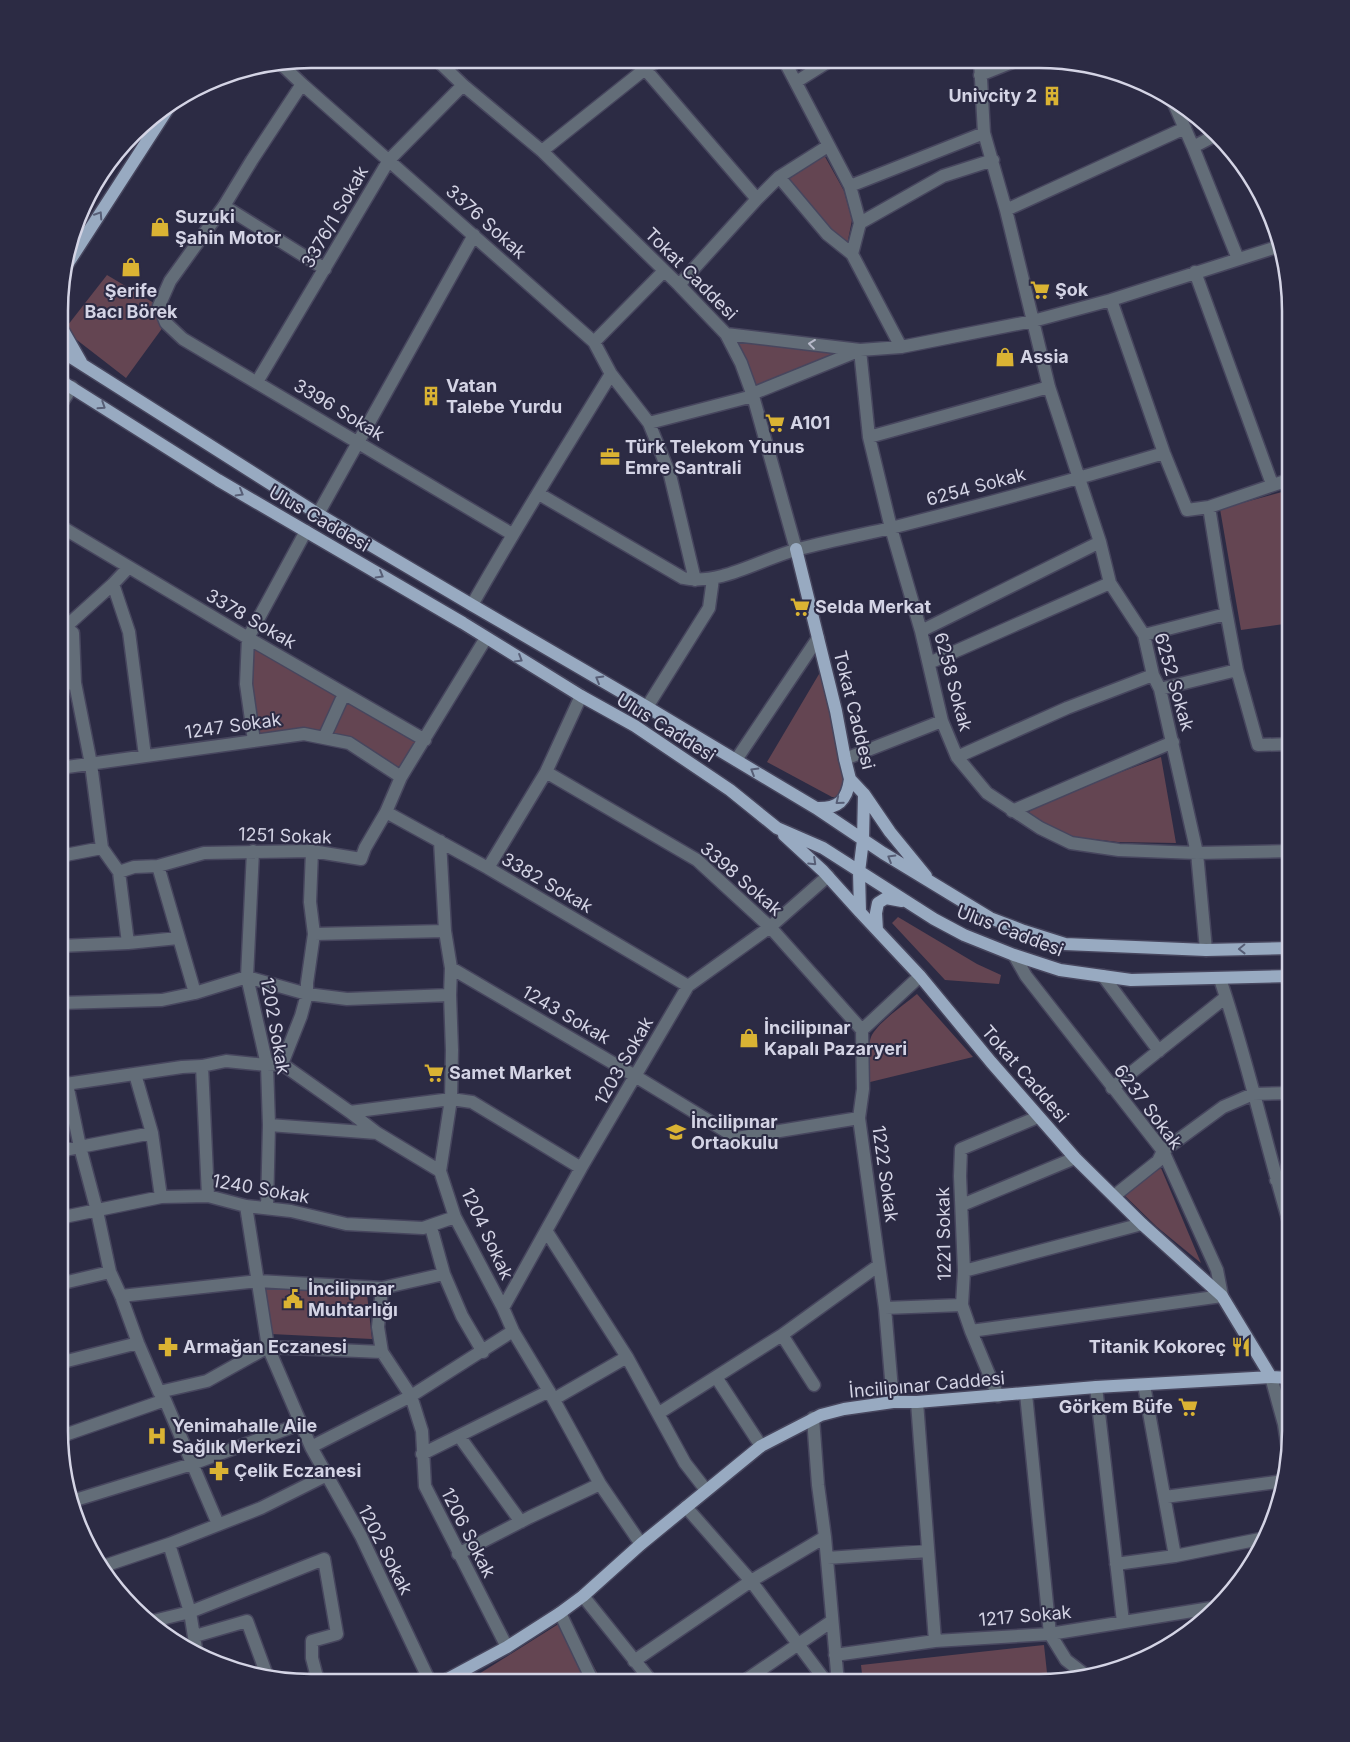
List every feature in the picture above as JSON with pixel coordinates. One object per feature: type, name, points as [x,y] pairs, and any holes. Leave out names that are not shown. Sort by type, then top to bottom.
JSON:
[{"type":"main road","points":[[75,253],[161,120]]},
{"type":"main road","points":[[68,341],[83,364]]},
{"type":"main road","name":"Ulus Caddesi","points":[[68,355],[318,514],[816,808],[863,840],[990,918],[1065,944],[1206,950],[1282,948]]},
{"type":"main road","name":"Ulus Caddesi","points":[[68,385],[218,480],[463,623],[581,696],[635,726],[730,790],[777,828],[823,848],[934,919],[964,935],[1014,955],[1060,970],[1131,980],[1282,976]]},
{"type":"main road","name":"Tokat Caddesi","points":[[796,549],[836,711],[850,779],[864,794],[863,840],[859,872],[860,912],[920,976],[991,1062],[1075,1158],[1142,1224],[1222,1296],[1271,1377]]},
{"type":"main road","points":[[816,808],[833,806],[843,800],[848,790],[850,779]]},
{"type":"main road","points":[[864,794],[899,844],[932,883]]},
{"type":"main road","points":[[777,828],[828,876],[860,912]]},
{"type":"main road","points":[[877,930],[876,908],[878,903],[892,898],[911,904]]},
{"type":"main road","name":"İncilipınar Caddesi","points":[[457,1674],[507,1647],[560,1614],[641,1544],[761,1446],[813,1418],[844,1410],[893,1402],[1026,1394],[1096,1387],[1282,1378]]},
{"type":"street","name":"Tokat Caddesi","points":[[446,68],[463,85],[542,151],[679,285],[726,334],[753,395],[796,549]]},
{"type":"street","points":[[542,151],[647,68]]},
{"type":"street","points":[[657,68],[757,199]]},
{"type":"street","points":[[788,68],[850,186],[860,224],[852,254]]},
{"type":"street","points":[[796,82],[818,68]]},
{"type":"street","name":"6252 Sokak","points":[[980,68],[984,133],[1006,210],[1049,387],[1100,542],[1110,583],[1144,635],[1153,675],[1160,689],[1197,853],[1206,950]]},
{"type":"street","points":[[980,75],[998,68]]},
{"type":"street","name":"3376 Sokak","points":[[286,69],[594,342],[611,374],[649,423],[670,475],[695,580]]},
{"type":"street","points":[[302,84],[224,206],[325,269]]},
{"type":"street","name":"3376/1 Sokak","points":[[257,382],[389,160],[463,85]]},
{"type":"street","points":[[1177,109],[1238,259]]},
{"type":"street","points":[[1006,210],[1185,128]]},
{"type":"street","points":[[850,186],[984,133]]},
{"type":"street","points":[[1193,147],[1210,138]]},
{"type":"street","points":[[679,285],[779,177],[828,146]]},
{"type":"street","points":[[860,224],[943,176],[993,160]]},
{"type":"street","points":[[779,177],[827,234],[852,254],[901,347]]},
{"type":"street","name":"3396 Sokak","points":[[224,206],[170,281],[159,306],[166,323],[183,339],[512,534]]},
{"type":"street","points":[[318,514],[474,235]]},
{"type":"street","points":[[726,334],[860,350],[901,347],[1033,321],[1111,300],[1274,248]]},
{"type":"street","points":[[594,342],[664,271]]},
{"type":"street","points":[[1195,272],[1272,484]]},
{"type":"street","points":[[1111,300],[1164,453],[1187,510],[1209,507],[1282,481]]},
{"type":"street","points":[[649,423],[753,395],[860,350]]},
{"type":"street","name":"6258 Sokak","points":[[860,350],[869,437],[891,528],[921,631],[942,721],[957,757],[987,793],[1040,828],[1071,843],[1119,850],[1197,853],[1282,851]]},
{"type":"street","points":[[472,606],[512,534],[539,494],[611,374]]},
{"type":"street","points":[[869,437],[1049,387]]},
{"type":"street","name":"6254 Sokak","points":[[695,580],[713,578],[796,549],[891,528],[1080,478],[1164,453]]},
{"type":"street","points":[[539,494],[683,578],[695,580]]},
{"type":"street","points":[[1209,507],[1237,670],[1258,745],[1282,744]]},
{"type":"street","name":"3378 Sokak","points":[[68,531],[128,568],[425,740]]},
{"type":"street","points":[[254,740],[246,684],[248,638],[306,531]]},
{"type":"street","points":[[921,631],[1100,542]]},
{"type":"street","points":[[68,625],[128,568]]},
{"type":"street","points":[[647,707],[709,608],[713,578]]},
{"type":"street","points":[[928,663],[1110,583]]},
{"type":"street","points":[[113,584],[130,632],[145,756]]},
{"type":"street","points":[[1144,635],[1226,614]]},
{"type":"street","points":[[68,632],[73,633],[75,683],[91,764],[102,848],[119,872],[128,944]]},
{"type":"street","name":"1251 Sokak","points":[[119,872],[134,867],[158,866],[204,853],[312,851],[361,859],[365,848],[386,812],[401,777],[486,638]]},
{"type":"street","points":[[736,760],[818,638]]},
{"type":"street","points":[[1160,689],[1237,670]]},
{"type":"street","points":[[957,757],[1067,708],[1153,675]]},
{"type":"street","points":[[68,683],[75,683]]},
{"type":"street","points":[[324,738],[344,694]]},
{"type":"street","points":[[488,868],[546,772],[581,696]]},
{"type":"street","points":[[845,760],[942,721]]},
{"type":"street","name":"1247 Sokak","points":[[68,767],[304,734],[349,743],[401,777]]},
{"type":"street","points":[[1012,811],[1173,742]]},
{"type":"street","name":"3398 Sokak","points":[[546,772],[696,860],[770,927],[862,1030]]},
{"type":"street","name":"3382 Sokak","points":[[386,812],[488,868],[688,986]]},
{"type":"street","name":"1204 Sokak","points":[[440,841],[445,931],[451,968],[452,1050],[451,1099],[440,1171],[455,1217],[503,1308],[513,1331],[552,1395],[600,1484],[641,1544]]},
{"type":"street","points":[[68,854],[102,848]]},
{"type":"street","name":"1202 Sokak","points":[[253,851],[247,977],[268,1065],[267,1208]]},
{"type":"street","points":[[282,1064],[301,1016],[307,994],[314,934],[310,902],[312,851]]},
{"type":"street","points":[[158,866],[195,992]]},
{"type":"street","name":"1203 Sokak","points":[[503,1308],[581,1168],[688,986],[770,927],[828,876]]},
{"type":"street","points":[[314,934],[445,931]]},
{"type":"street","points":[[68,946],[128,944],[178,938]]},
{"type":"street","name":"6237 Sokak","points":[[1014,955],[1026,976],[1162,1151],[1217,1270],[1222,1296]]},
{"type":"street","name":"1243 Sokak","points":[[451,968],[737,1138],[859,1118]]},
{"type":"street","points":[[862,1030],[920,976]]},
{"type":"street","points":[[1103,976],[1159,1051]]},
{"type":"street","points":[[68,1003],[162,1000],[247,977],[307,994],[347,998],[450,995]]},
{"type":"street","points":[[1220,978],[1282,1200]]},
{"type":"street","points":[[1112,1088],[1226,997]]},
{"type":"street","name":"1222 Sokak","points":[[862,1030],[862,1089],[859,1118],[885,1308],[893,1402]]},
{"type":"street","points":[[68,1083],[182,1067],[202,1066],[226,1061],[268,1065],[282,1064],[377,1133],[440,1171]]},
{"type":"street","points":[[202,1066],[208,1196]]},
{"type":"street","points":[[135,1074],[152,1133],[161,1197]]},
{"type":"street","points":[[1114,1196],[1158,1161],[1162,1151],[1223,1107],[1253,1094],[1282,1093]]},
{"type":"street","points":[[350,1112],[451,1099],[472,1102],[581,1168]]},
{"type":"street","points":[[68,1103],[97,1211],[110,1272],[138,1343],[218,1524]]},
{"type":"street","name":"1221 Sokak","points":[[998,1396],[962,1305],[964,1271],[961,1149],[1038,1117]]},
{"type":"street","points":[[269,1125],[377,1133]]},
{"type":"street","points":[[68,1149],[152,1133]]},
{"type":"street","points":[[962,1205],[1075,1158]]},
{"type":"street","points":[[1276,1180],[1282,1180]]},
{"type":"street","name":"1240 Sokak","points":[[68,1216],[161,1197],[208,1196],[246,1206],[292,1211],[346,1224],[423,1228],[431,1227],[455,1217]]},
{"type":"street","name":"1202 Sokak","points":[[246,1206],[268,1347],[311,1448],[361,1536],[426,1674]]},
{"type":"street","points":[[964,1271],[1142,1224]]},
{"type":"street","points":[[431,1227],[444,1274],[462,1316],[483,1352]]},
{"type":"street","points":[[547,1232],[627,1357],[685,1463],[706,1490]]},
{"type":"street","points":[[659,1413],[782,1335],[879,1265]]},
{"type":"street","points":[[68,1282],[110,1272]]},
{"type":"street","points":[[121,1296],[258,1281],[382,1288],[444,1274]]},
{"type":"street","name":"1206 Sokak","points":[[382,1288],[378,1327],[382,1352],[411,1396],[422,1431],[425,1486],[507,1647]]},
{"type":"street","points":[[971,1331],[1222,1296]]},
{"type":"street","points":[[885,1308],[962,1305]]},
{"type":"street","points":[[311,1448],[411,1396],[483,1352],[513,1331]]},
{"type":"street","points":[[782,1335],[814,1385]]},
{"type":"street","points":[[68,1361],[138,1343]]},
{"type":"street","points":[[68,1434],[162,1396],[208,1380],[268,1347],[382,1352]]},
{"type":"street","points":[[422,1454],[552,1395],[627,1357]]},
{"type":"street","points":[[716,1377],[761,1446]]},
{"type":"street","points":[[1271,1377],[1282,1417]]},
{"type":"street","points":[[1144,1386],[1175,1556]]},
{"type":"street","points":[[1096,1387],[1123,1622]]},
{"type":"street","points":[[1026,1394],[1050,1634],[1066,1660],[1080,1671]]},
{"type":"street","points":[[917,1402],[935,1641]]},
{"type":"street","points":[[813,1418],[837,1674]]},
{"type":"street","points":[[77,1499],[192,1464],[300,1424]]},
{"type":"street","points":[[459,1436],[521,1522]]},
{"type":"street","points":[[107,1565],[169,1544],[261,1508],[326,1475]]},
{"type":"street","points":[[1165,1497],[1277,1482]]},
{"type":"street","points":[[458,1554],[600,1484]]},
{"type":"street","points":[[686,1507],[751,1581],[821,1674]]},
{"type":"street","points":[[634,1661],[751,1581],[825,1536]]},
{"type":"street","points":[[1116,1564],[1175,1556],[1257,1540]]},
{"type":"street","points":[[169,1544],[190,1612],[196,1646]]},
{"type":"street","points":[[827,1558],[928,1550]]},
{"type":"street","points":[[158,1620],[190,1612],[324,1560],[337,1634],[312,1641],[312,1658],[316,1674]]},
{"type":"street","points":[[583,1596],[645,1674]]},
{"type":"street","name":"1217 Sokak","points":[[835,1655],[935,1641],[1050,1634],[1204,1610]]},
{"type":"street","points":[[560,1614],[589,1674]]},
{"type":"street","points":[[756,1674],[832,1620]]},
{"type":"street","points":[[195,1636],[247,1621],[265,1670]]},
{"type":"shaded area","points":[[823,153],[844,191],[852,220],[847,245],[829,231],[786,178]]},
{"type":"shaded area","points":[[107,275],[159,306],[166,323],[126,378],[68,333],[68,325]]},
{"type":"shaded area","points":[[726,334],[860,350],[752,394]]},
{"type":"shaded area","points":[[1282,492],[1282,624],[1241,630],[1220,509]]},
{"type":"shaded area","points":[[248,638],[425,740],[401,777],[349,743],[304,734],[254,741]]},
{"type":"shaded area","points":[[822,669],[845,775],[844,789],[838,797],[832,797],[767,762]]},
{"type":"shaded area","points":[[1161,757],[1176,843],[1118,842],[1074,837],[1027,816],[1033,805]]},
{"type":"shaded area","points":[[898,917],[977,964],[1001,975],[999,984],[945,980],[892,923]]},
{"type":"shaded area","points":[[917,994],[973,1057],[866,1083],[867,1054],[871,1037],[885,1020]]},
{"type":"shaded area","points":[[1161,1168],[1201,1263],[1157,1227],[1122,1193]]},
{"type":"shaded area","points":[[265,1286],[367,1294],[372,1339],[271,1334]]},
{"type":"shaded area","points":[[568,1618],[598,1674],[479,1674]]},
{"type":"shaded area","points":[[1044,1645],[1047,1674],[862,1674],[861,1665]]},
{"type":"place","name":"Univcity 2","points":[[1052,96]]},
{"type":"place","name":"Suzuki Şahin Motor","points":[[160,227]]},
{"type":"place","name":"Şerife Bacı Börek","points":[[131,267]]},
{"type":"place","name":"Şok","points":[[1040,290]]},
{"type":"place","name":"Assia","points":[[1005,357]]},
{"type":"place","name":"Vatan Talebe Yurdu","points":[[431,396]]},
{"type":"place","name":"A101","points":[[775,423]]},
{"type":"place","name":"Türk Telekom Yunus Emre Santrali","points":[[610,457]]},
{"type":"place","name":"Selda Merkat","points":[[800,607]]},
{"type":"place","name":"İncilipınar Kapalı Pazaryeri","points":[[749,1038]]},
{"type":"place","name":"Samet Market","points":[[434,1073]]},
{"type":"place","name":"İncilipınar Ortaokulu","points":[[676,1132]]},
{"type":"place","name":"İncilipınar Muhtarlığı","points":[[293,1299]]},
{"type":"place","name":"Armağan Eczanesi","points":[[168,1347]]},
{"type":"place","name":"Titanik Kokoreç","points":[[1241,1347]]},
{"type":"place","name":"Görkem Büfe","points":[[1188,1407]]},
{"type":"place","name":"Yenimahalle Aile Sağlık Merkezi","points":[[157,1436]]},
{"type":"place","name":"Çelik Eczanesi","points":[[219,1471]]}]
